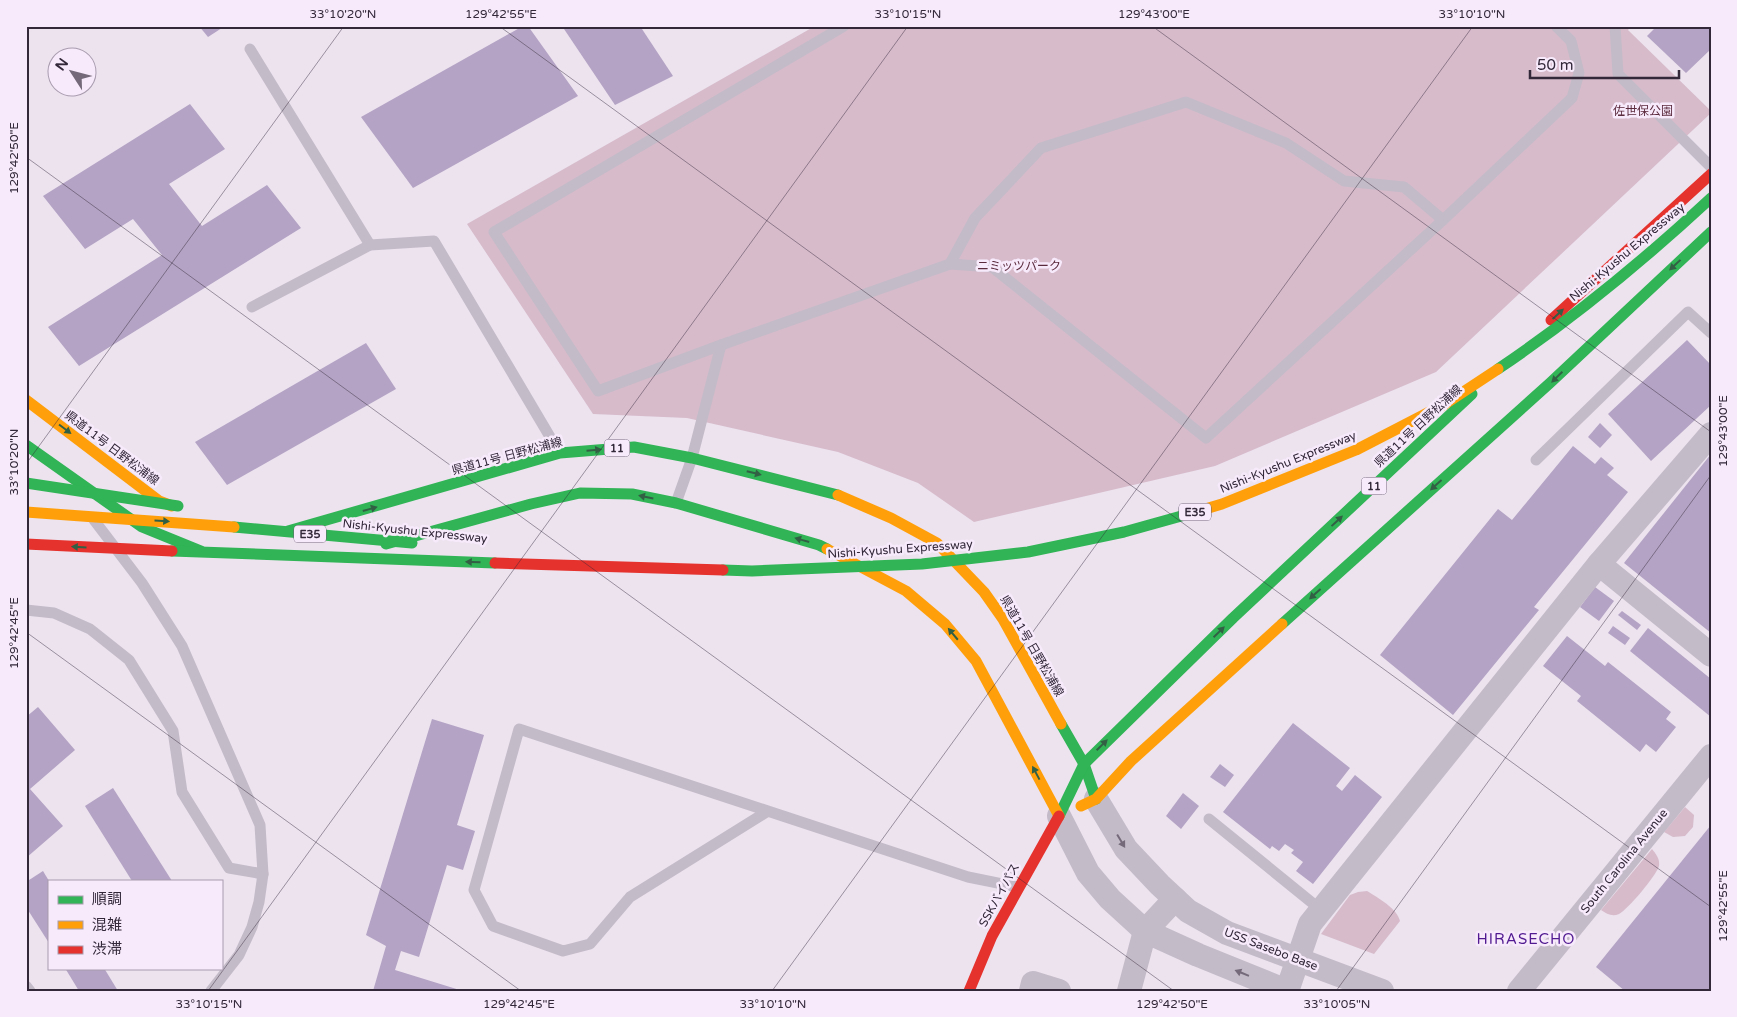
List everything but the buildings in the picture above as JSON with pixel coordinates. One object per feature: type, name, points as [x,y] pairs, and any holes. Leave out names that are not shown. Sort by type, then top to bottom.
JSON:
[{"type":"main road","name":"県道11号 日野松浦線","points":[[1060,816],[1084,764],[1233,618],[1616,260],[1711,174]]},
{"type":"main road","name":"Nishi-Kyushu Expressway","points":[[26,544],[285,556],[752,571],[922,564],[1028,552],[1124,532],[1222,504],[1356,450],[1445,404],[1522,354],[1598,296],[1672,234],[1711,198]]},
{"type":"main road","points":[[299,568],[531,504],[580,493],[632,494],[676,503],[818,545],[906,591],[945,624],[976,661],[1060,816],[1096,799],[1131,761],[1543,390],[1711,232]]},
{"type":"main road","name":"県道11号 日野松浦線","points":[[26,400],[159,501],[210,523],[264,533],[290,531],[560,453],[634,447],[692,458],[832,493],[891,518],[938,543],[984,592],[1003,618],[1084,764],[1096,799]]},
{"type":"main road","points":[[26,445],[142,527],[202,551],[262,567]]},
{"type":"main road","points":[[26,483],[192,508]]},
{"type":"main road","name":"Nishi-Kyushu Expressway","points":[[26,512],[177,522],[429,545]]},
{"type":"main road","points":[[260,518],[410,543]]},
{"type":"main road","name":"Nishi-Kyushu Expressway","points":[[468,550],[592,566]]},
{"type":"main road","points":[[93,558],[285,556]]},
{"type":"main road","name":"SSKバイパス","points":[[969,991],[992,936],[1018,887],[1060,816]]},
{"type":"street","points":[[1060,816],[1088,874],[1110,899],[1145,931],[1287,991],[1310,924],[1599,564],[1711,434]]},
{"type":"street","points":[[1599,564],[1711,655]]},
{"type":"street","name":"South Carolina Avenue","points":[[1519,991],[1711,756]]},
{"type":"street","name":"USS Sasebo Base","points":[[1096,799],[1126,849],[1188,911],[1226,933],[1382,991]]},
{"type":"street","points":[[1129,991],[1145,931],[1174,898]]},
{"type":"street","points":[[1031,991],[1033,983],[1059,991]]},
{"type":"lane","points":[[844,26],[494,232],[598,391],[720,345],[950,264],[992,267],[1206,438],[1443,220],[1572,98],[1579,73],[1571,41],[1556,26]]},
{"type":"lane","points":[[1616,26],[1618,74],[1711,167]]},
{"type":"lane","points":[[250,49],[370,245]]},
{"type":"lane","points":[[950,264],[975,218],[1041,148],[1186,102],[1286,143],[1344,181],[1404,187],[1443,220]]},
{"type":"lane","points":[[252,307],[370,245],[434,241],[560,453]]},
{"type":"lane","points":[[1536,460],[1688,312],[1711,333]]},
{"type":"lane","points":[[676,503],[692,458],[720,345]]},
{"type":"lane","points":[[50,463],[142,583],[182,646],[260,825],[263,874],[259,902],[252,926],[239,955],[211,991]]},
{"type":"lane","points":[[26,610],[54,613],[90,629],[129,660],[173,731],[182,792],[229,868],[263,874]]},
{"type":"lane","points":[[768,811],[630,897],[590,944],[563,951],[493,926],[474,890],[519,729],[768,811],[968,877],[1018,887]]},
{"type":"lane","points":[[1209,819],[1321,910]]},
{"type":"lane","points":[[26,986],[30,991]]},
{"type":"green space","name":"ニミッツパーク","points":[[815,26],[1631,26],[1628,30],[1711,113],[1436,372],[1215,466],[974,522],[918,483],[838,452],[687,418],[593,414],[467,224]]},
{"type":"green space","points":[[1685,807],[1694,815],[1693,827],[1685,836],[1673,837],[1664,832]]},
{"type":"green space","points":[[1652,849],[1658,859],[1659,866],[1641,892],[1619,914],[1610,915],[1601,910]]},
{"type":"green space","points":[[1367,891],[1391,908],[1400,921],[1374,954],[1321,934],[1350,895]]},
{"type":"traffic: fast","points":[[1498,369],[1608,288],[1711,198]]},
{"type":"traffic: fast","points":[[1282,624],[1550,383],[1711,232]]},
{"type":"traffic: fast","points":[[1059,816],[1084,764],[1233,618],[1472,394]]},
{"type":"traffic: fast","points":[[26,445],[142,527],[201,551]]},
{"type":"traffic: fast","points":[[288,531],[560,453],[634,447],[692,458],[838,495]]},
{"type":"traffic: fast","points":[[26,483],[178,506]]},
{"type":"traffic: fast","points":[[386,544],[531,504],[580,493],[632,494],[676,503],[827,549]]},
{"type":"traffic: fast","points":[[723,570],[752,571],[922,564],[1028,552],[1124,532],[1185,515]]},
{"type":"traffic: fast","points":[[234,527],[412,543]]},
{"type":"traffic: fast","points":[[172,551],[495,563]]},
{"type":"traffic: fast","points":[[1061,724],[1084,764],[1096,799]]},
{"type":"traffic: slow","points":[[1185,515],[1222,504],[1356,450],[1445,404],[1498,369]]},
{"type":"traffic: slow","points":[[26,400],[159,501],[172,506]]},
{"type":"traffic: slow","points":[[838,495],[891,518],[937,543],[984,592],[1003,619],[1061,724]]},
{"type":"traffic: slow","points":[[26,512],[234,527]]},
{"type":"traffic: slow","points":[[827,549],[906,591],[945,624],[976,661],[1059,816]]},
{"type":"traffic: slow","points":[[1081,806],[1096,799],[1131,761],[1282,624]]},
{"type":"traffic: jam","points":[[1551,320],[1711,174]]},
{"type":"traffic: jam","points":[[26,544],[172,551]]},
{"type":"traffic: jam","points":[[495,563],[723,570]]},
{"type":"traffic: jam","points":[[969,991],[992,936],[1059,816]]},
{"type":"district","name":"HIRASECHO","points":[[1526,939]]},
{"type":"park label","name":"佐世保公園","points":[[1643,111]]}]
